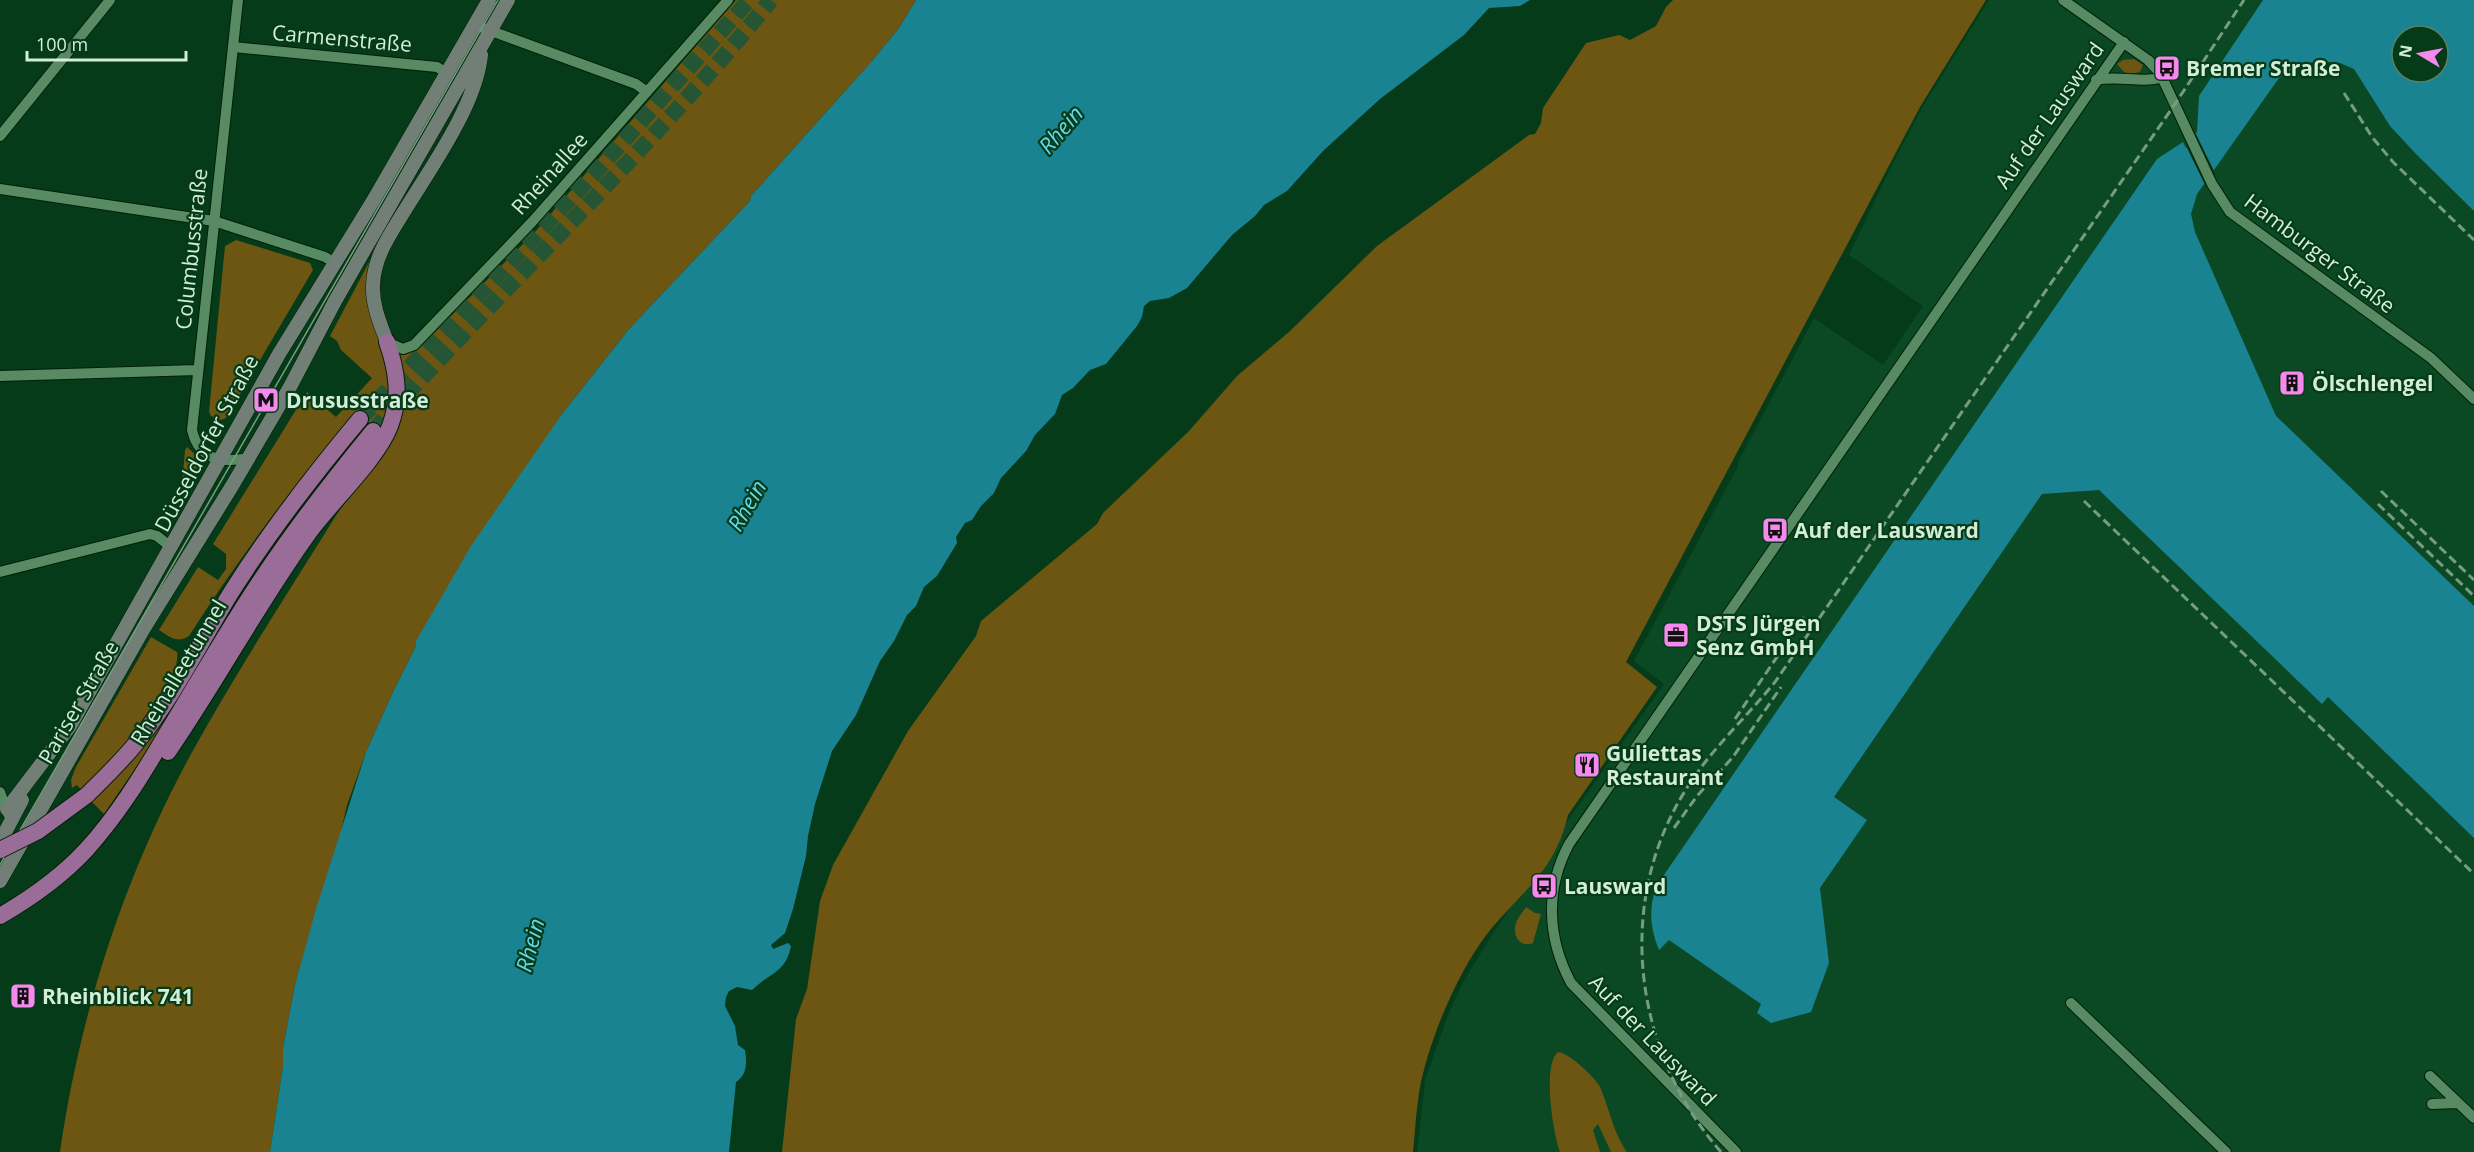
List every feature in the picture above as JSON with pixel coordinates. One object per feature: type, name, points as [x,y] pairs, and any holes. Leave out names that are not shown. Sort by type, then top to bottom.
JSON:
[{"type":"highway","points":[[80,856],[117,826],[123,818],[194,715],[259,605],[292,556],[332,502],[378,449],[395,410],[397,390],[396,373],[387,342]]},
{"type":"highway","name":"Rheinalleetunnel","points":[[0,850],[38,831],[87,795],[138,741],[160,710],[236,585],[290,507],[360,419]]},
{"type":"highway","name":"Rheinalleetunnel","points":[[0,916],[49,882],[80,856],[110,821],[135,787],[244,606],[277,556],[324,491],[373,431]]},
{"type":"main road","name":"Düsseldorfer Straße","points":[[489,0],[335,263],[286,342],[171,546],[183,548],[195,545],[249,458],[290,387],[335,301],[508,0]]},
{"type":"main road","name":"Düsseldorfer Straße","points":[[387,342],[377,316],[373,291],[378,256],[465,106],[480,68],[482,46]]},
{"type":"main road","name":"Pariser Straße","points":[[0,881],[144,628],[195,545]]},
{"type":"main road","name":"Pariser Straße","points":[[3,809],[19,795],[70,726],[171,546]]},
{"type":"main road","name":"Pariser Straße","points":[[0,842],[3,809],[40,766]]},
{"type":"main road","name":"Pariser Straße","points":[[0,865],[15,836],[3,809]]},
{"type":"street","points":[[0,135],[110,0]]},
{"type":"street","name":"Columbusstraße","points":[[218,460],[199,447],[192,430],[238,0]]},
{"type":"street","name":"Rheinallee","points":[[387,342],[403,349],[414,345],[419,340],[532,222],[728,0]]},
{"type":"street","points":[[2063,0],[2124,42]]},
{"type":"street","points":[[475,25],[636,84],[647,92]]},
{"type":"street","name":"Hamburger Straße","points":[[2124,42],[2148,60],[2163,77],[2220,199],[2240,221],[2431,358],[2474,399]]},
{"type":"street","name":"Auf der Lausward","points":[[1736,1152],[1571,983],[1562,963],[1553,930],[1551,902],[1558,869],[1569,844],[1695,659],[2124,42]]},
{"type":"street","name":"Carmenstraße","points":[[233,47],[437,67],[447,73]]},
{"type":"street","points":[[2096,80],[2109,77],[2155,80],[2163,77]]},
{"type":"street","points":[[0,189],[214,221],[325,257],[335,263]]},
{"type":"street","points":[[0,376],[198,370]]},
{"type":"street","points":[[218,460],[227,462],[249,458]]},
{"type":"street","points":[[0,572],[150,534],[171,546]]},
{"type":"street","points":[[2071,1003],[2226,1152]]},
{"type":"street","points":[[2430,1076],[2474,1118]]},
{"type":"street","points":[[2432,1104],[2458,1103]]},
{"type":"shaded area","points":[[736,0],[916,0],[899,28],[872,61],[751,196],[750,201],[629,329],[562,414],[416,646],[366,752],[347,805],[339,840],[295,985],[283,1048],[283,1066],[270,1152],[60,1152],[79,1048],[93,997],[125,897],[145,849],[191,754],[226,693],[337,514],[380,453],[387,424],[397,353],[403,355],[417,350],[535,232]]},
{"type":"shaded area","points":[[1673,0],[1986,0],[1920,107],[1626,662],[1657,687],[1568,815],[1562,835],[1545,867],[1487,934],[1454,989],[1436,1031],[1423,1074],[1413,1152],[782,1152],[796,1019],[807,989],[820,901],[833,865],[908,731],[976,636],[981,621],[1097,524],[1103,513],[1189,431],[1237,376],[1290,331],[1377,246],[1529,135],[1535,134],[1541,123],[1543,108],[1586,43],[1619,35],[1630,40],[1656,26],[1666,7]]},
{"type":"shaded area","points":[[1989,0],[2474,0],[2474,1152],[1417,1152],[1425,1080],[1448,1015],[1462,984],[1571,816],[1664,684],[1634,661],[1814,318],[1883,365],[1923,306],[1849,255],[1922,108]]},
{"type":"shaded area","points":[[2134,59],[2143,65],[2140,72],[2130,74],[2124,72],[2117,64],[2123,60]]},
{"type":"shaded area","points":[[236,240],[310,263],[313,270],[226,418],[221,420],[211,416],[209,412],[225,246]]},
{"type":"shaded area","points":[[376,249],[370,272],[394,377],[382,433],[356,412],[269,521],[189,636],[181,639],[170,637],[159,630],[198,567],[218,580],[226,569],[226,554],[213,544],[307,392],[336,417],[372,378],[341,350],[337,341],[330,336]]},
{"type":"shaded area","points":[[187,447],[201,460],[181,495],[185,450]]},
{"type":"shaded area","points":[[151,637],[177,652],[176,667],[168,685],[141,725],[82,791],[77,785],[72,788],[71,780],[76,767]]},
{"type":"shaded area","points":[[194,672],[146,753],[104,814],[91,801]]},
{"type":"shaded area","points":[[1526,907],[1541,914],[1533,943],[1524,944],[1518,940],[1515,928]]},
{"type":"shaded area","points":[[1558,1052],[1575,1061],[1600,1087],[1618,1136],[1627,1152],[1611,1152],[1598,1124],[1593,1130],[1600,1152],[1560,1152],[1550,1100],[1551,1070],[1553,1059]]},
{"type":"water","name":"Rhein","points":[[916,0],[1530,0],[1520,6],[1489,8],[1464,35],[1380,99],[1323,151],[1287,191],[1264,205],[1255,216],[1232,235],[1187,288],[1169,298],[1150,301],[1144,306],[1137,326],[1106,364],[1090,370],[1073,388],[1062,395],[1055,414],[1001,478],[994,493],[981,506],[972,520],[965,523],[956,537],[957,543],[937,576],[924,587],[916,606],[907,615],[894,641],[880,661],[856,715],[832,751],[815,804],[806,856],[793,909],[785,933],[771,945],[773,949],[788,943],[791,946],[789,955],[776,972],[752,990],[737,987],[729,991],[726,997],[725,1006],[735,1026],[738,1045],[745,1050],[746,1060],[744,1072],[736,1082],[729,1152],[270,1152],[283,1066],[283,1048],[295,985],[316,909],[366,752],[416,646],[416,641],[471,546],[562,414],[629,329],[750,201],[751,196],[872,61],[899,28]]},
{"type":"water","points":[[2263,0],[2474,0],[2474,211],[2390,126],[2354,69],[2340,63],[2321,61],[2301,64],[2279,78],[2197,194],[2191,214],[2195,232],[2276,416],[2474,606],[2474,838],[2328,697],[2322,704],[2099,490],[2042,494],[1834,797],[1867,820],[1820,888],[1829,963],[1811,1012],[1771,1023],[1757,1013],[1761,1004],[1669,940],[1659,950],[1651,918],[1652,902],[1657,885],[2157,159],[2183,142],[2186,148],[2197,132],[2199,96]]},
{"type":"pier","points":[[2196,134],[2215,173],[2206,187],[2186,146]]},
{"type":"tunnel","points":[[360,419],[594,174],[749,0]]},
{"type":"tunnel","points":[[373,431],[626,165],[771,0]]},
{"type":"tram line","points":[[0,865],[498,0]]},
{"type":"railway","points":[[1721,1152],[1692,1113],[1669,1070],[1653,1024],[1644,977],[1642,929],[1648,882],[1663,835],[1695,776],[1775,682],[2175,104],[2244,0]]},
{"type":"railway","points":[[2344,93],[2372,137],[2393,162],[2474,240]]},
{"type":"railway","points":[[2381,491],[2474,580]]},
{"type":"railway","points":[[2084,501],[2474,874]]},
{"type":"railway","points":[[2378,504],[2474,596]]},
{"type":"railway","points":[[1735,719],[1804,617]]},
{"type":"railway","points":[[1674,828],[1697,796],[1733,757],[1781,687]]},
{"type":"place","name":"Bremer Straße","points":[[2167,68]]},
{"type":"place","name":"Ölschlengel","points":[[2292,383]]},
{"type":"place","name":"Drususstraße","points":[[266,400]]},
{"type":"place","name":"Auf der Lausward","points":[[1775,530]]},
{"type":"place","name":"DSTS Jürgen Senz GmbH","points":[[1676,635]]},
{"type":"place","name":"Guliettas Restaurant","points":[[1587,765]]},
{"type":"place","name":"Lausward","points":[[1544,886]]},
{"type":"place","name":"Rheinblick 741","points":[[23,996]]}]
